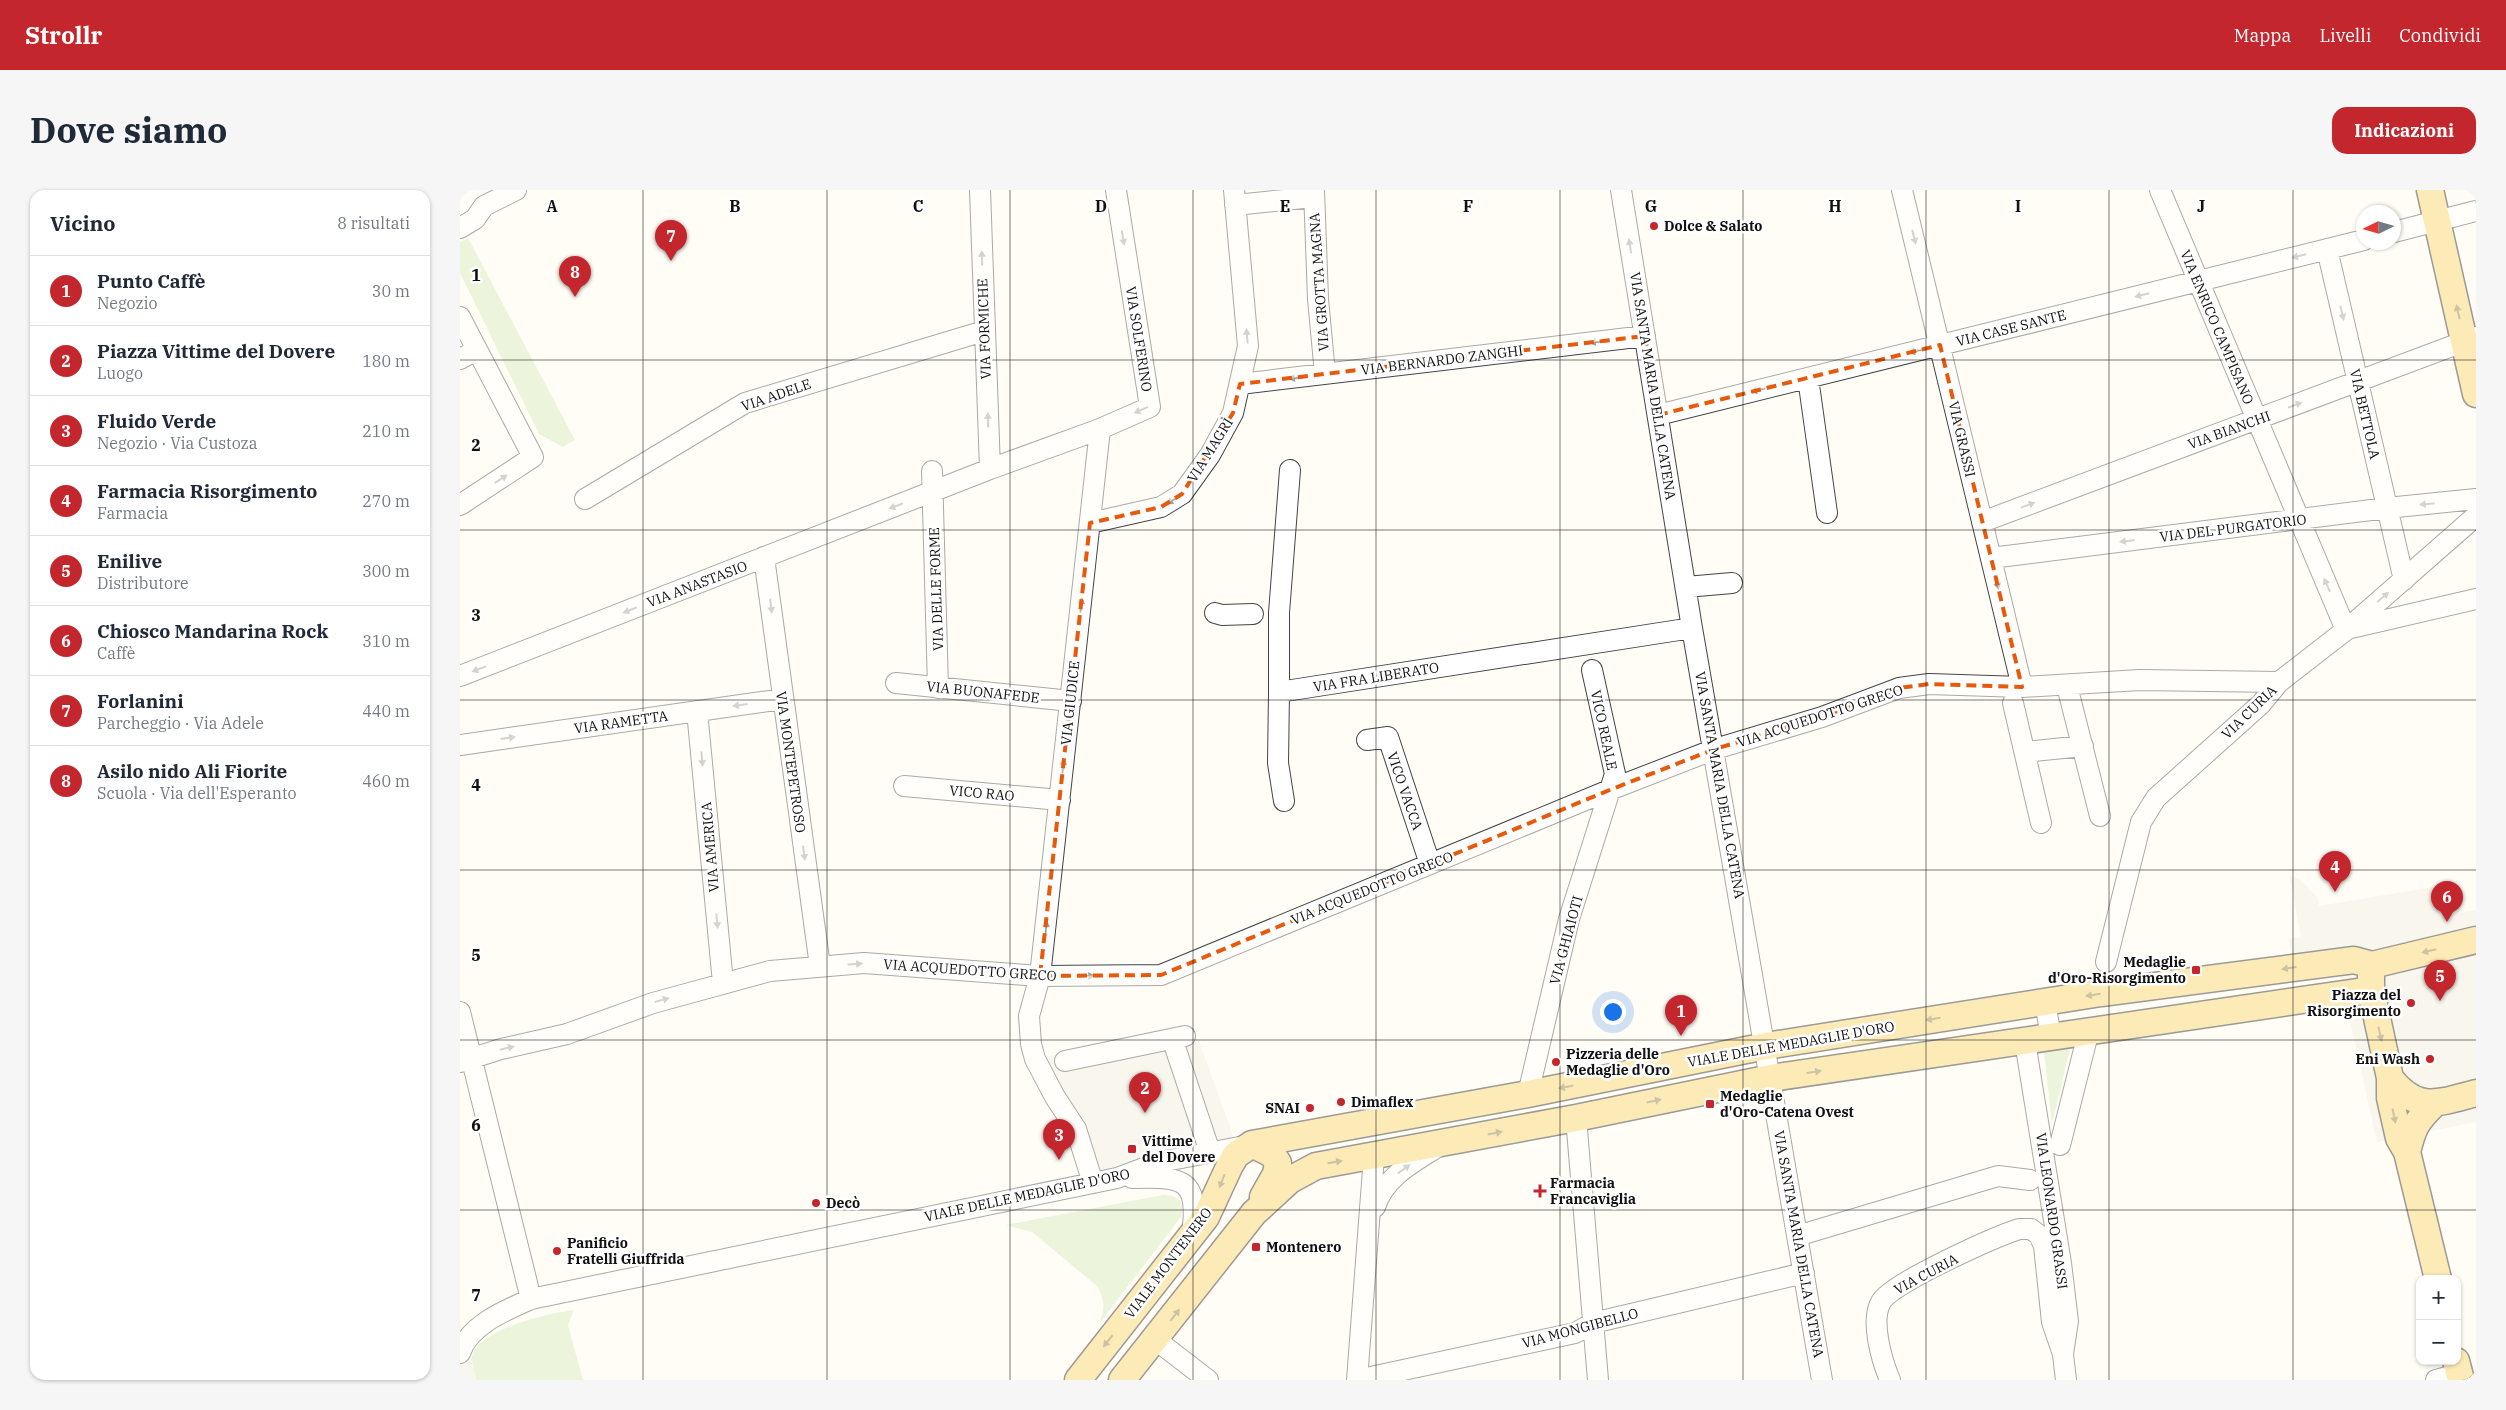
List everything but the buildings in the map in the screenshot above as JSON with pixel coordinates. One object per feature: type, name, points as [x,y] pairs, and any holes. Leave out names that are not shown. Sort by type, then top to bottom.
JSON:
[{"type":"main road","points":[[2430,190],[2437,222],[2470,339],[2476,394]]},
{"type":"main road","points":[[1254,1213],[1290,1180],[1316,1166],[1576,1118],[1771,1078],[2344,994],[2371,977],[2476,940]]},
{"type":"main road","name":"VIALE DELLE MEDAGLIE D'ORO","points":[[1252,1144],[1528,1094],[1766,1046],[2045,1002],[2354,960],[2371,977]]},
{"type":"main road","points":[[2371,977],[2390,1078],[2390,1098],[2399,1138],[2407,1152],[2437,1275]]},
{"type":"main road","points":[[2390,1078],[2407,1097],[2434,1104],[2476,1094]]},
{"type":"main road","points":[[2407,1152],[2413,1128],[2418,1119],[2434,1104]]},
{"type":"main road","points":[[1122,1380],[1156,1340],[1254,1213],[1276,1174],[1278,1163],[1272,1154],[1252,1144]]},
{"type":"main road","name":"VIALE MONTENERO","points":[[1078,1380],[1206,1217],[1230,1164],[1236,1156],[1252,1144]]},
{"type":"street","points":[[460,228],[475,219],[484,206],[516,190]]},
{"type":"street","name":"VIA FORMICHE","points":[[980,190],[990,469]]},
{"type":"street","name":"VIA SOLFERINO","points":[[990,469],[1100,429],[1150,407],[1116,190]]},
{"type":"street","name":"VIA SANTA MARIA DELLA CATENA","points":[[1621,190],[1692,628],[1715,749],[1822,1380]]},
{"type":"street","name":"VIA GRASSI","points":[[1902,190],[1991,558],[2017,695],[2025,752],[2041,823]]},
{"type":"street","name":"VIA ENRICO CAMPISANO","points":[[2160,190],[2346,630]]},
{"type":"street","points":[[1235,197],[1314,194]]},
{"type":"street","name":"VIA GROTTA MAGNA","points":[[1314,194],[1325,374]]},
{"type":"street","name":"VIA MAGRÌ","points":[[1090,523],[1161,507],[1182,494],[1210,455],[1233,413],[1248,346],[1235,197]]},
{"type":"street","points":[[2401,230],[2476,211]]},
{"type":"street","name":"VIA CASE SANTE","points":[[1658,415],[2356,242]]},
{"type":"street","name":"VIA BETTOLA","points":[[2327,249],[2404,580]]},
{"type":"street","points":[[460,317],[469,355],[533,458],[460,505]]},
{"type":"street","name":"VIA ADELE","points":[[585,499],[745,403],[984,331]]},
{"type":"street","name":"VIA BERNARDO ZANGHI","points":[[1240,384],[1645,336]]},
{"type":"street","name":"VIA BIANCHI","points":[[1982,522],[2470,339]]},
{"type":"street","points":[[1808,378],[1827,513]]},
{"type":"street","name":"VIA GIUDICE","points":[[1093,1183],[1076,1130],[1055,1097],[1035,1059],[1031,1044],[1029,1016],[1040,976],[1100,429]]},
{"type":"street","name":"VIA ANASTASIO","points":[[460,676],[990,469]]},
{"type":"street","points":[[932,470],[933,491]]},
{"type":"street","points":[[1284,800],[1278,763],[1279,613],[1290,470]]},
{"type":"street","name":"VIA DELLE FORME","points":[[933,491],[938,688]]},
{"type":"street","name":"VIA DEL PURGATORIO","points":[[1991,558],[2387,508],[2476,499]]},
{"type":"street","name":"VIA CURIA","points":[[2106,962],[2141,822],[2148,810],[2170,784],[2261,704],[2279,682],[2346,630],[2476,516]]},
{"type":"street","name":"VIA MONTEPETROSO","points":[[764,557],[820,966]]},
{"type":"street","points":[[1686,588],[1732,583]]},
{"type":"street","points":[[2346,630],[2476,599]]},
{"type":"street","points":[[1215,613],[1222,615],[1253,614]]},
{"type":"street","name":"VIA FRA LIBERATO","points":[[1279,692],[1692,628]]},
{"type":"street","name":"VICO REALE","points":[[1592,670],[1615,774],[1612,789]]},
{"type":"street","name":"VIA ACQUEDOTTO GRECO","points":[[465,1060],[567,1034],[653,1003],[770,971],[864,964],[1040,976],[1161,975],[1612,789],[1715,749],[1822,717],[1899,688],[1929,684],[2017,695],[2067,686],[2140,680],[2279,682]]},
{"type":"street","name":"VIA BUONAFEDE","points":[[896,684],[1071,701]]},
{"type":"street","points":[[2067,686],[2100,816]]},
{"type":"street","name":"VIA RAMETTA","points":[[460,746],[783,699]]},
{"type":"street","name":"VIA AMERICA","points":[[697,710],[723,983]]},
{"type":"street","name":"VICO VACCA","points":[[1367,740],[1388,737],[1430,864]]},
{"type":"street","points":[[2025,752],[2083,746]]},
{"type":"street","name":"VICO RAO","points":[[904,786],[1060,800]]},
{"type":"street","name":"VIA GHIAIOTI","points":[[1528,1094],[1569,919],[1612,789]]},
{"type":"street","points":[[2045,1002],[2051,1037]]},
{"type":"street","points":[[460,1012],[465,1060],[532,1299]]},
{"type":"street","points":[[2060,1145],[2089,1030]]},
{"type":"street","name":"VIA LEONARDO GRASSI","points":[[2025,1042],[2045,1157],[2068,1321],[2063,1354],[2066,1380]]},
{"type":"street","points":[[1065,1061],[1180,1043],[1210,1152]]},
{"type":"street","points":[[1576,1118],[1598,1380]]},
{"type":"street","points":[[1370,1223],[1381,1190],[1387,1183],[1418,1159],[1447,1142]]},
{"type":"street","name":"VIALE DELLE MEDAGLIE D'ORO","points":[[464,1346],[491,1320],[532,1299],[1118,1178],[1160,1162],[1252,1144]]},
{"type":"street","points":[[1357,1380],[1374,1156]]},
{"type":"street","points":[[1797,1236],[1998,1176],[2030,1180]]},
{"type":"street","points":[[1118,1178],[1163,1177],[1173,1179],[1189,1189],[1195,1203],[1192,1234]]},
{"type":"street","name":"VIA CURIA","points":[[1890,1380],[1881,1355],[1877,1322],[1881,1302],[1888,1294],[1927,1270],[2019,1229],[2031,1229],[2042,1239],[2052,1322],[2063,1354]]},
{"type":"street","name":"VIA MONGIBELLO","points":[[1357,1380],[1575,1333],[1593,1323],[1804,1274]]},
{"type":"street","points":[[1156,1340],[1208,1380]]},
{"type":"highlighted area","points":[[1645,336],[1658,415],[1940,345],[2022,687],[1929,684],[1899,688],[1822,717],[1715,749],[1612,789],[1161,975],[1040,976],[1090,523],[1161,507],[1182,494],[1233,413],[1240,384]]},
{"type":"green space","points":[[468,238],[575,440],[563,447],[539,434],[460,273],[460,242]]},
{"type":"green space","points":[[2070,1049],[2052,1124],[2044,1053]]},
{"type":"green space","points":[[1163,1195],[1173,1196],[1180,1200],[1182,1207],[1181,1217],[1099,1324],[1103,1305],[1102,1296],[1097,1286],[1032,1232],[1006,1225]]},
{"type":"green space","points":[[574,1310],[568,1325],[583,1380],[476,1380],[472,1366],[472,1357],[477,1347],[487,1338],[516,1324]]},
{"type":"shaded area","name":"Piazza del Risorgimento","points":[[2289,875],[2301,880],[2318,898],[2319,906],[2433,887],[2440,917],[2476,910],[2476,1122],[2377,1142],[2337,962],[2295,968],[2288,939],[2301,937]]},
{"type":"shaded area","points":[[1190,1028],[1199,1042],[1231,1129],[1234,1147],[1093,1183],[1035,1059]]},
{"type":"shaded area","points":[[460,1323],[468,1339],[476,1380],[460,1380]]},
{"type":"place","name":"Dolce & Salato","points":[[1654,226]]},
{"type":"place","name":"Forlanini","points":[[671,261]]},
{"type":"place","name":"Asilo nido Ali Fiorite","points":[[575,297]]},
{"type":"place","name":"Farmacia Risorgimento","points":[[2335,892]]},
{"type":"place","name":"Chiosco Mandarina Rock","points":[[2447,922]]},
{"type":"place","name":"Medaglie d'Oro-Risorgimento","points":[[2196,970]]},
{"type":"place","name":"Enilive","points":[[2440,1001]]},
{"type":"place","name":"Piazza del Risorgimento","points":[[2411,1003]]},
{"type":"place","name":"Punto Caffè","points":[[1681,1036]]},
{"type":"place","name":"Eni Wash","points":[[2430,1059]]},
{"type":"place","name":"Pizzeria delle Medaglie d'Oro","points":[[1556,1062]]},
{"type":"place","name":"Dimaflex","points":[[1341,1102]]},
{"type":"place","name":"Medaglie d'Oro-Catena Ovest","points":[[1710,1104]]},
{"type":"place","name":"SNAI","points":[[1310,1108]]},
{"type":"place","name":"Piazza Vittime del Dovere","points":[[1145,1113]]},
{"type":"place","name":"Vittime del Dovere","points":[[1132,1149]]},
{"type":"place","name":"Fluido Verde","points":[[1059,1160]]},
{"type":"place","name":"Farmacia Francaviglia","points":[[1540,1191]]},
{"type":"place","name":"Decò","points":[[816,1203]]},
{"type":"place","name":"Montenero","points":[[1256,1247]]},
{"type":"place","name":"Panificio Fratelli Giuffrida","points":[[557,1251]]}]
